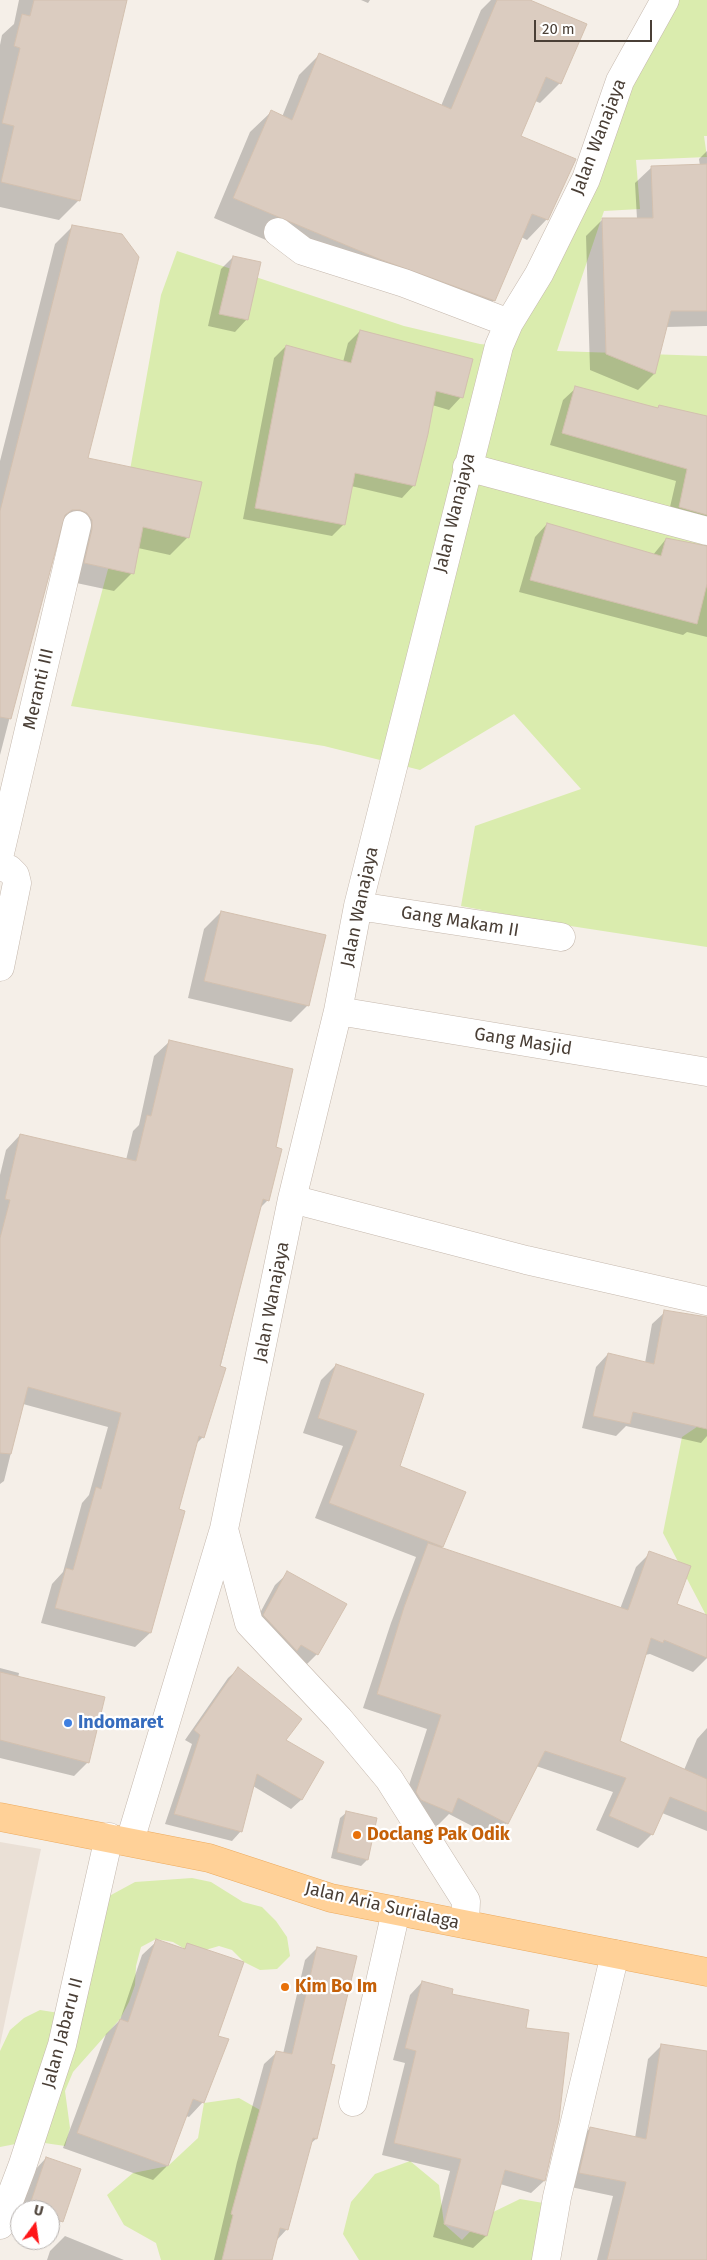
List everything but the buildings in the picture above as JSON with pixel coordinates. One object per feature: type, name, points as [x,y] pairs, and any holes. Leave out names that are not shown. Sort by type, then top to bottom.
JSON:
[{"type":"main road","name":"Jalan Aria Surialaga","points":[[0,1818],[119,1839],[209,1858],[331,1898],[707,1972]]},
{"type":"street","name":"Jalan Wanajaya","points":[[119,1839],[224,1528],[292,1199],[338,1011],[358,906],[499,346],[509,323],[539,274],[586,179],[620,82],[665,0]]},
{"type":"street","points":[[278,232],[303,251],[404,283],[509,323]]},
{"type":"street","points":[[467,467],[707,531]]},
{"type":"street","name":"Meranti III","points":[[0,853],[77,525]]},
{"type":"street","points":[[0,867],[9,869],[15,875],[16,883],[0,968]]},
{"type":"street","name":"Gang Makam II","points":[[358,906],[561,937]]},
{"type":"street","name":"Gang Masjid","points":[[338,1011],[707,1072]]},
{"type":"street","points":[[292,1199],[526,1260],[707,1301]]},
{"type":"street","points":[[224,1528],[249,1623],[339,1719],[389,1779],[466,1901],[465,1924]]},
{"type":"street","name":"Jalan Jabaru II","points":[[0,2225],[22,2167],[62,2045],[119,1839]]},
{"type":"street","points":[[354,2102],[396,1911]]},
{"type":"street","points":[[546,2260],[557,2196],[615,1954]]},
{"type":"shaded area","points":[[0,1842],[41,1849],[0,2045]]},
{"type":"green space","points":[[666,0],[707,0],[707,136],[704,136],[707,157],[636,160],[640,209],[604,211],[557,351],[707,356],[707,947],[551,923],[461,906],[475,826],[581,789],[514,714],[420,770],[324,746],[71,706],[121,521],[161,295],[177,251],[404,326],[480,344],[499,346]]},
{"type":"green space","points":[[707,1420],[707,1617],[663,1533],[682,1437]]},
{"type":"green space","points":[[192,1878],[211,1882],[243,1902],[262,1907],[276,1921],[287,1937],[290,1956],[277,1969],[260,1970],[244,1962],[232,1950],[219,1946],[202,1951],[185,1949],[173,1942],[156,1939],[141,1947],[136,1966],[135,1985],[129,2002],[120,2019],[73,2072],[65,2091],[70,2128],[65,2146],[31,2141],[0,2147],[0,2051],[10,2030],[24,2018],[40,2010],[59,2013],[100,1901],[135,1882]]},
{"type":"green space","points":[[239,2098],[274,2118],[232,2260],[161,2260],[156,2243],[124,2225],[107,2195],[133,2173],[168,2166],[198,2138],[204,2103]]},
{"type":"green space","points":[[410,2161],[439,2185],[444,2224],[462,2240],[485,2216],[520,2199],[549,2204],[541,2260],[359,2260],[343,2234],[351,2202],[375,2174]]},
{"type":"place","name":"Indomaret","points":[[68,1723]]},
{"type":"place","name":"Doclang Pak Odik","points":[[357,1835]]},
{"type":"place","name":"Kim Bo Im","points":[[285,1987]]}]
